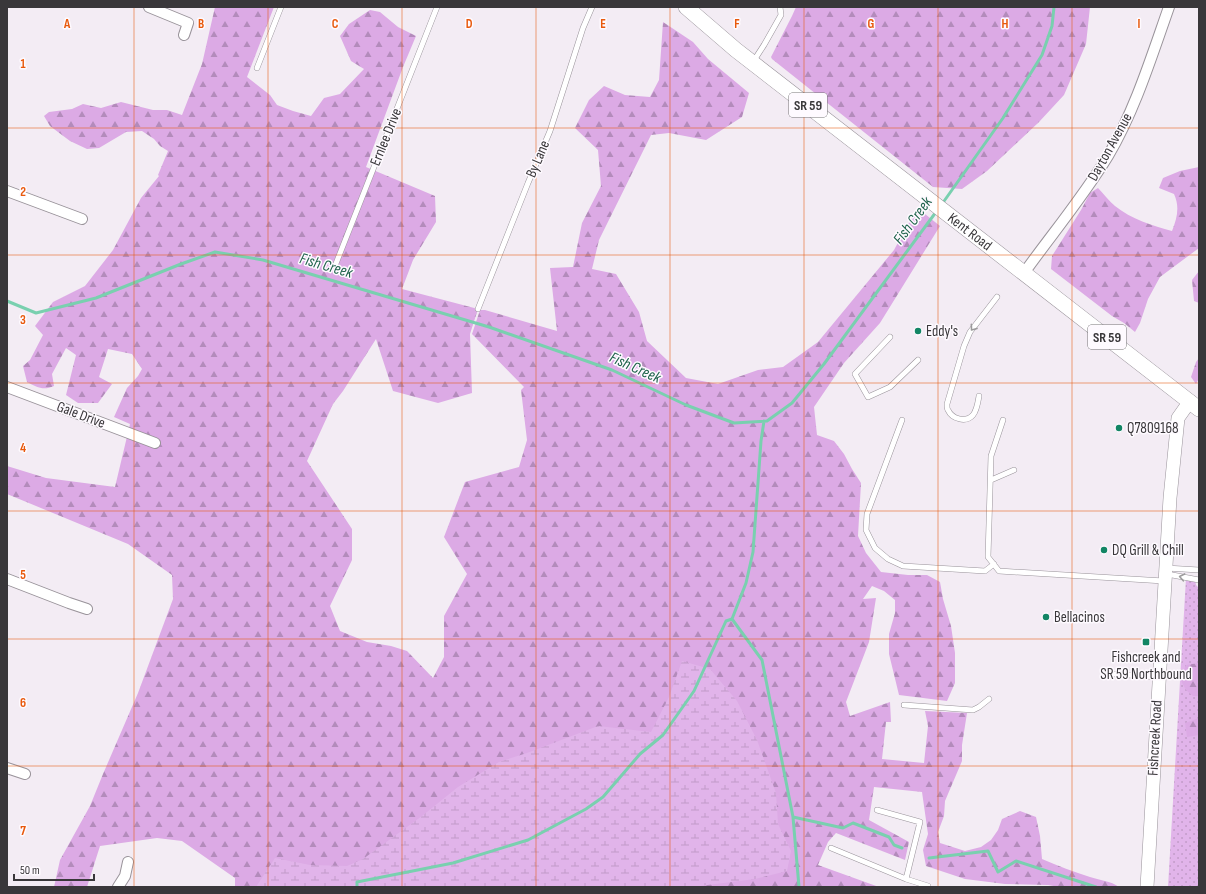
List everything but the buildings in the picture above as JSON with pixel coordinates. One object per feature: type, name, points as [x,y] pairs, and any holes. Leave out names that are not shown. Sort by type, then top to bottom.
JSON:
[{"type":"main road","name":"Kent Road","points":[[686,7],[753,62],[1194,405]]},
{"type":"main road","name":"Fishcreek Road","points":[[1147,887],[1170,498],[1178,418],[1194,405]]},
{"type":"street","points":[[149,7],[188,23],[184,35]]},
{"type":"street","name":"Dayton Avenue","points":[[1024,273],[1087,188],[1116,141],[1143,81],[1169,7]]},
{"type":"street","points":[[7,191],[82,219]]},
{"type":"street","name":"Gale Drive","points":[[7,387],[155,443]]},
{"type":"street","points":[[7,579],[87,609]]},
{"type":"street","points":[[7,768],[26,774]]},
{"type":"street","points":[[118,887],[125,876],[128,862]]},
{"type":"lane","points":[[257,68],[281,7]]},
{"type":"lane","name":"Ernlee Drive","points":[[335,266],[437,7]]},
{"type":"lane","name":"By Lane","points":[[478,309],[550,131],[583,28],[592,7]]},
{"type":"lane","points":[[753,62],[781,15],[780,7]]},
{"type":"lane","points":[[980,396],[973,415],[963,420],[952,416],[946,404],[964,346],[970,332],[997,297]]},
{"type":"lane","points":[[890,337],[855,374],[868,397],[890,387],[918,360]]},
{"type":"lane","points":[[902,420],[867,514],[866,530],[875,548],[888,559],[903,566],[985,571],[994,564]]},
{"type":"lane","points":[[1003,420],[991,456],[988,557],[1000,571],[1165,574],[1199,570]]},
{"type":"lane","points":[[991,480],[1014,470]]},
{"type":"lane","points":[[1165,574],[1199,580]]},
{"type":"lane","points":[[1113,674],[1159,677]]},
{"type":"lane","points":[[904,705],[973,710],[989,699]]},
{"type":"lane","points":[[877,810],[920,822],[906,879]]},
{"type":"lane","points":[[831,848],[929,887]]},
{"type":"green space","points":[[215,7],[274,7],[247,77],[270,95],[277,105],[311,116],[324,98],[340,94],[364,69],[351,61],[340,36],[349,24],[370,10],[380,12],[398,27],[416,36],[366,167],[435,196],[436,222],[413,260],[402,289],[478,309],[470,334],[472,393],[438,403],[393,391],[376,339],[333,404],[307,461],[352,529],[352,560],[330,606],[340,631],[367,642],[391,646],[407,651],[433,678],[444,657],[444,616],[467,574],[444,537],[465,482],[519,467],[527,440],[521,390],[524,387],[472,334],[480,310],[485,310],[557,331],[550,268],[573,267],[582,223],[601,186],[598,150],[575,128],[589,100],[604,86],[625,95],[650,97],[659,80],[663,22],[693,42],[708,59],[749,93],[742,117],[706,140],[669,133],[651,135],[599,240],[592,269],[616,274],[639,312],[647,341],[686,378],[718,384],[758,370],[783,367],[818,342],[894,250],[908,224],[920,210],[940,226],[880,323],[844,363],[814,407],[817,435],[834,441],[844,454],[861,483],[858,536],[866,553],[881,572],[908,575],[927,575],[940,582],[943,599],[951,626],[955,653],[955,683],[947,701],[899,695],[889,654],[889,634],[895,613],[895,600],[884,591],[872,586],[863,599],[876,598],[869,642],[846,702],[850,716],[890,702],[891,722],[886,722],[882,759],[924,763],[928,726],[925,711],[967,713],[962,745],[962,761],[945,801],[944,816],[938,832],[940,843],[965,851],[981,847],[991,840],[998,830],[1002,819],[1020,811],[1036,817],[1040,836],[1042,859],[1078,873],[1109,882],[1119,887],[1059,887],[1048,885],[1005,884],[965,879],[926,866],[923,850],[928,834],[922,792],[874,787],[869,820],[909,842],[905,860],[836,833],[828,842],[818,865],[879,887],[235,887],[235,878],[182,841],[157,838],[100,846],[87,887],[54,887],[60,860],[90,806],[138,693],[173,599],[172,575],[128,544],[7,494],[7,466],[46,478],[115,487],[130,424],[114,417],[127,388],[142,369],[132,354],[108,349],[99,377],[112,384],[98,403],[78,403],[66,395],[76,355],[66,348],[52,374],[54,386],[43,388],[27,382],[23,366],[30,360],[43,335],[35,326],[53,302],[85,286],[113,250],[141,198],[159,176],[158,175],[168,151],[142,131],[126,132],[99,148],[87,149],[70,141],[50,126],[44,116],[49,112],[72,109],[83,104],[101,108],[121,102],[153,110],[167,110],[182,115],[202,64]]},
{"type":"green space","points":[[796,7],[1090,7],[1086,44],[1064,95],[1039,122],[987,171],[962,189],[933,187],[772,59],[771,57]]},
{"type":"green space","points":[[1199,167],[1199,248],[1160,277],[1148,299],[1140,323],[1135,332],[1051,269],[1052,256],[1090,193],[1098,188],[1121,211],[1150,224],[1172,231],[1176,217],[1177,203],[1174,194],[1159,188],[1163,178],[1180,171]]},
{"type":"green space","points":[[1199,271],[1199,303],[1194,301],[1192,280]]},
{"type":"green space","points":[[1199,358],[1199,378],[1196,384],[1191,377],[1196,362]]},
{"type":"green space","points":[[1186,578],[1195,580],[1196,585],[1199,588],[1199,887],[1168,887]]},
{"type":"green space","points":[[682,661],[710,669],[737,701],[757,740],[776,793],[778,824],[791,851],[787,871],[755,879],[692,887],[256,887],[275,858],[310,865],[347,866],[363,859],[422,816],[458,787],[499,762],[598,726],[651,732],[669,697]]},
{"type":"green space","points":[[1199,663],[1199,696],[1193,696],[1186,690],[1180,679],[1186,665]]},
{"type":"green space","points":[[1199,718],[1199,735],[1187,737],[1185,723]]},
{"type":"waterway","name":"Fish Creek","points":[[942,204],[1003,118],[1042,55],[1052,26],[1054,7]]},
{"type":"waterway","name":"Fish Creek","points":[[7,301],[36,313],[96,298],[215,252],[263,260],[489,327],[612,370],[686,405],[734,423],[767,421],[792,403],[824,364],[936,212]]},
{"type":"waterway","points":[[357,887],[357,882],[453,863],[528,840],[586,809],[603,797],[640,754],[663,735],[694,691],[726,621],[732,619],[746,583],[753,552],[761,441],[764,421]]},
{"type":"waterway","points":[[732,619],[762,660],[793,817],[799,887]]},
{"type":"waterway","points":[[793,817],[843,828],[853,823],[889,837],[894,845],[902,848]]},
{"type":"waterway","points":[[929,858],[988,851],[998,872],[1016,861],[1096,887]]},
{"type":"place","name":"Eddy's","points":[[918,331]]},
{"type":"place","name":"Q7809168","points":[[1119,428]]},
{"type":"place","name":"DQ Grill & Chill","points":[[1104,550]]},
{"type":"place","name":"Bellacinos","points":[[1046,617]]},
{"type":"place","name":"Fishcreek and SR 59 Northbound","points":[[1146,642]]}]
